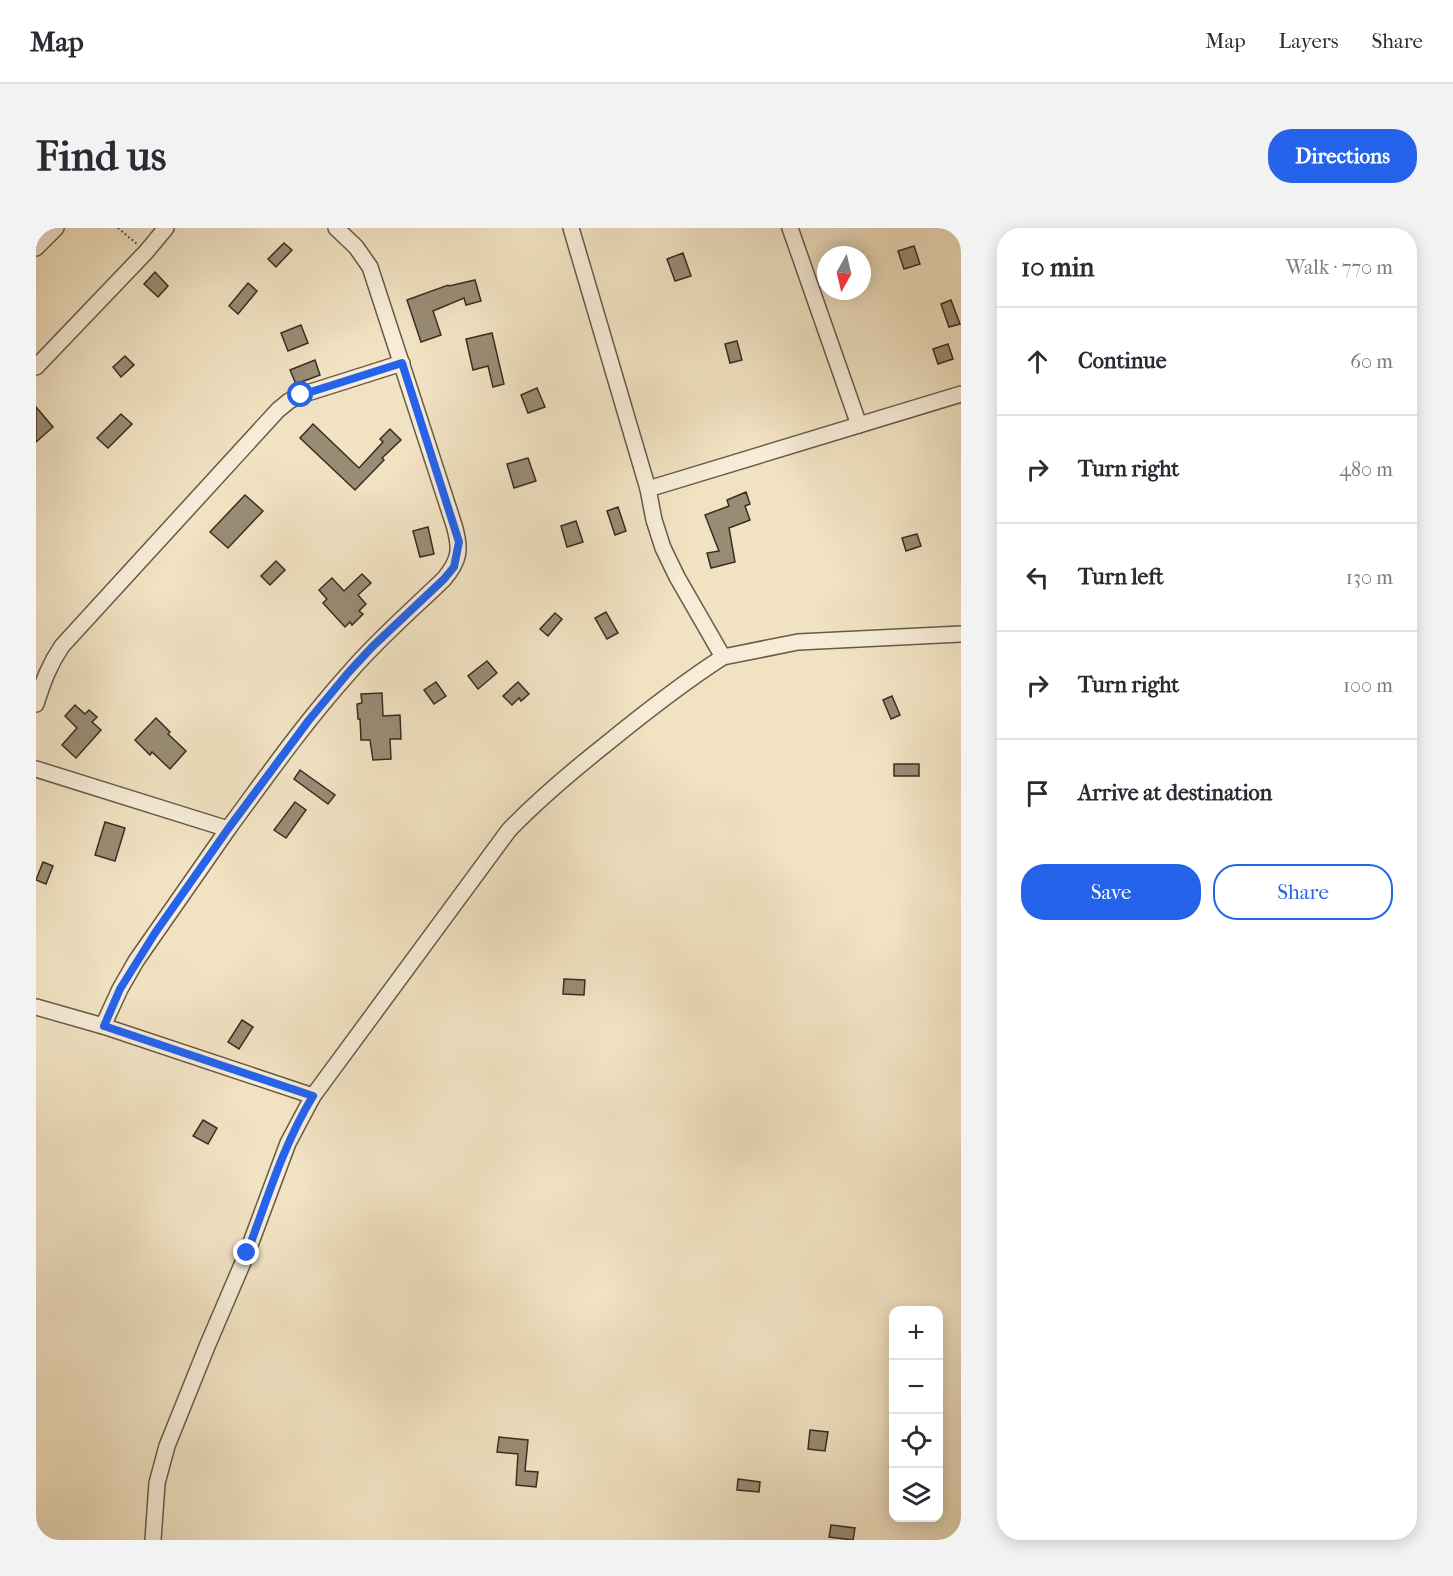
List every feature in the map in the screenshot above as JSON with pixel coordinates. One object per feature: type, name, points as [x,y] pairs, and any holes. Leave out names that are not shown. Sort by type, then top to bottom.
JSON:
[{"type":"street","points":[[36,248],[56,228]]},
{"type":"street","points":[[36,367],[166,228]]},
{"type":"street","points":[[104,1026],[120,989],[136,962],[228,829],[309,720],[348,673],[454,567],[459,542],[370,267],[356,247],[336,228]]},
{"type":"street","points":[[571,228],[648,489],[654,520],[663,548],[723,657]]},
{"type":"street","points":[[790,228],[859,425]]},
{"type":"street","points":[[36,704],[52,661],[62,646],[278,410],[301,395],[402,363]]},
{"type":"street","points":[[648,489],[961,394]]},
{"type":"street","points":[[153,1540],[157,1483],[167,1446],[207,1344],[247,1253],[288,1143],[313,1096],[509,830],[535,803],[570,773],[666,696],[723,657],[798,642],[961,634]]},
{"type":"street","points":[[36,769],[228,829]]},
{"type":"street","points":[[36,1007],[104,1026],[313,1096]]},
{"type":"path","points":[[118,228],[146,252]]},
{"type":"building","points":[[284,243],[292,250],[276,267],[268,259]]},
{"type":"building","points":[[914,246],[920,264],[904,269],[898,251]]},
{"type":"building","points":[[683,253],[691,276],[675,281],[667,259]]},
{"type":"building","points":[[155,272],[168,286],[158,297],[144,284]]},
{"type":"building","points":[[475,280],[481,301],[466,305],[464,298],[433,311],[441,335],[421,342],[407,300],[448,285]]},
{"type":"building","points":[[248,283],[257,291],[238,314],[229,306]]},
{"type":"building","points":[[951,300],[960,324],[949,327],[941,304]]},
{"type":"building","points":[[301,325],[308,343],[288,351],[281,333]]},
{"type":"building","points":[[492,333],[504,384],[493,387],[488,366],[473,370],[466,339]]},
{"type":"building","points":[[737,341],[742,360],[730,363],[725,344]]},
{"type":"building","points":[[948,344],[953,359],[938,364],[933,349]]},
{"type":"building","points":[[125,356],[134,365],[121,377],[113,367]]},
{"type":"building","points":[[315,360],[320,375],[296,384],[290,370]]},
{"type":"building","points":[[537,388],[545,407],[528,413],[521,395]]},
{"type":"building","points":[[36,407],[53,427],[36,442]]},
{"type":"building","points":[[121,414],[132,424],[108,448],[97,438]]},
{"type":"building","points":[[313,424],[359,468],[383,442],[380,439],[390,429],[401,440],[355,490],[300,438]]},
{"type":"building","points":[[528,458],[536,481],[514,488],[507,464]]},
{"type":"building","points":[[746,492],[750,504],[745,506],[750,520],[729,528],[735,562],[711,568],[707,553],[719,551],[705,515],[729,506],[727,500]]},
{"type":"building","points":[[245,495],[263,511],[228,548],[210,532]]},
{"type":"building","points":[[618,507],[626,531],[615,535],[607,511]]},
{"type":"building","points":[[576,521],[583,542],[567,547],[561,526]]},
{"type":"building","points":[[428,527],[434,554],[420,557],[413,531]]},
{"type":"building","points":[[917,534],[921,546],[906,551],[902,538]]},
{"type":"building","points":[[276,561],[285,570],[270,585],[261,576]]},
{"type":"building","points":[[362,574],[371,583],[358,595],[366,604],[359,611],[363,614],[352,625],[350,622],[345,627],[323,603],[327,599],[319,590],[332,578],[344,591]]},
{"type":"building","points":[[606,612],[618,633],[607,639],[595,618]]},
{"type":"building","points":[[555,613],[562,619],[548,636],[540,629]]},
{"type":"building","points":[[487,661],[497,673],[478,689],[468,676]]},
{"type":"building","points":[[436,682],[446,696],[434,704],[424,690]]},
{"type":"building","points":[[518,682],[529,694],[521,701],[519,698],[512,705],[503,696]]},
{"type":"building","points":[[382,693],[383,716],[400,715],[401,739],[390,739],[391,759],[373,760],[370,740],[361,740],[357,704],[362,703],[361,694]]},
{"type":"building","points":[[892,696],[900,715],[891,719],[883,700]]},
{"type":"building","points":[[75,705],[85,714],[89,710],[97,717],[92,722],[101,730],[76,758],[62,745],[77,728],[65,716]]},
{"type":"building","points":[[156,718],[170,732],[168,734],[186,751],[170,769],[152,752],[150,755],[135,740]]},
{"type":"building","points":[[894,764],[919,764],[919,776],[894,776]]},
{"type":"building","points":[[300,770],[335,795],[328,804],[294,779]]},
{"type":"building","points":[[295,802],[306,810],[286,838],[274,830]]},
{"type":"building","points":[[105,822],[125,828],[115,861],[95,855]]},
{"type":"building","points":[[43,862],[53,866],[46,884],[36,880]]},
{"type":"building","points":[[564,979],[585,980],[584,995],[563,994]]},
{"type":"building","points":[[242,1020],[253,1027],[239,1049],[228,1042]]},
{"type":"building","points":[[203,1120],[217,1128],[208,1144],[193,1136]]},
{"type":"building","points":[[810,1430],[828,1432],[825,1451],[808,1449]]},
{"type":"building","points":[[499,1437],[528,1440],[525,1471],[538,1472],[536,1487],[516,1485],[518,1454],[497,1452]]},
{"type":"building","points":[[738,1479],[760,1482],[759,1492],[737,1490]]},
{"type":"building","points":[[831,1525],[855,1528],[853,1540],[829,1537]]},
{"type":"route","points":[[247,1253],[288,1143],[313,1096],[104,1026],[120,989],[136,962],[228,829],[309,720],[348,673],[454,567],[459,542],[402,363],[301,395]]}]
